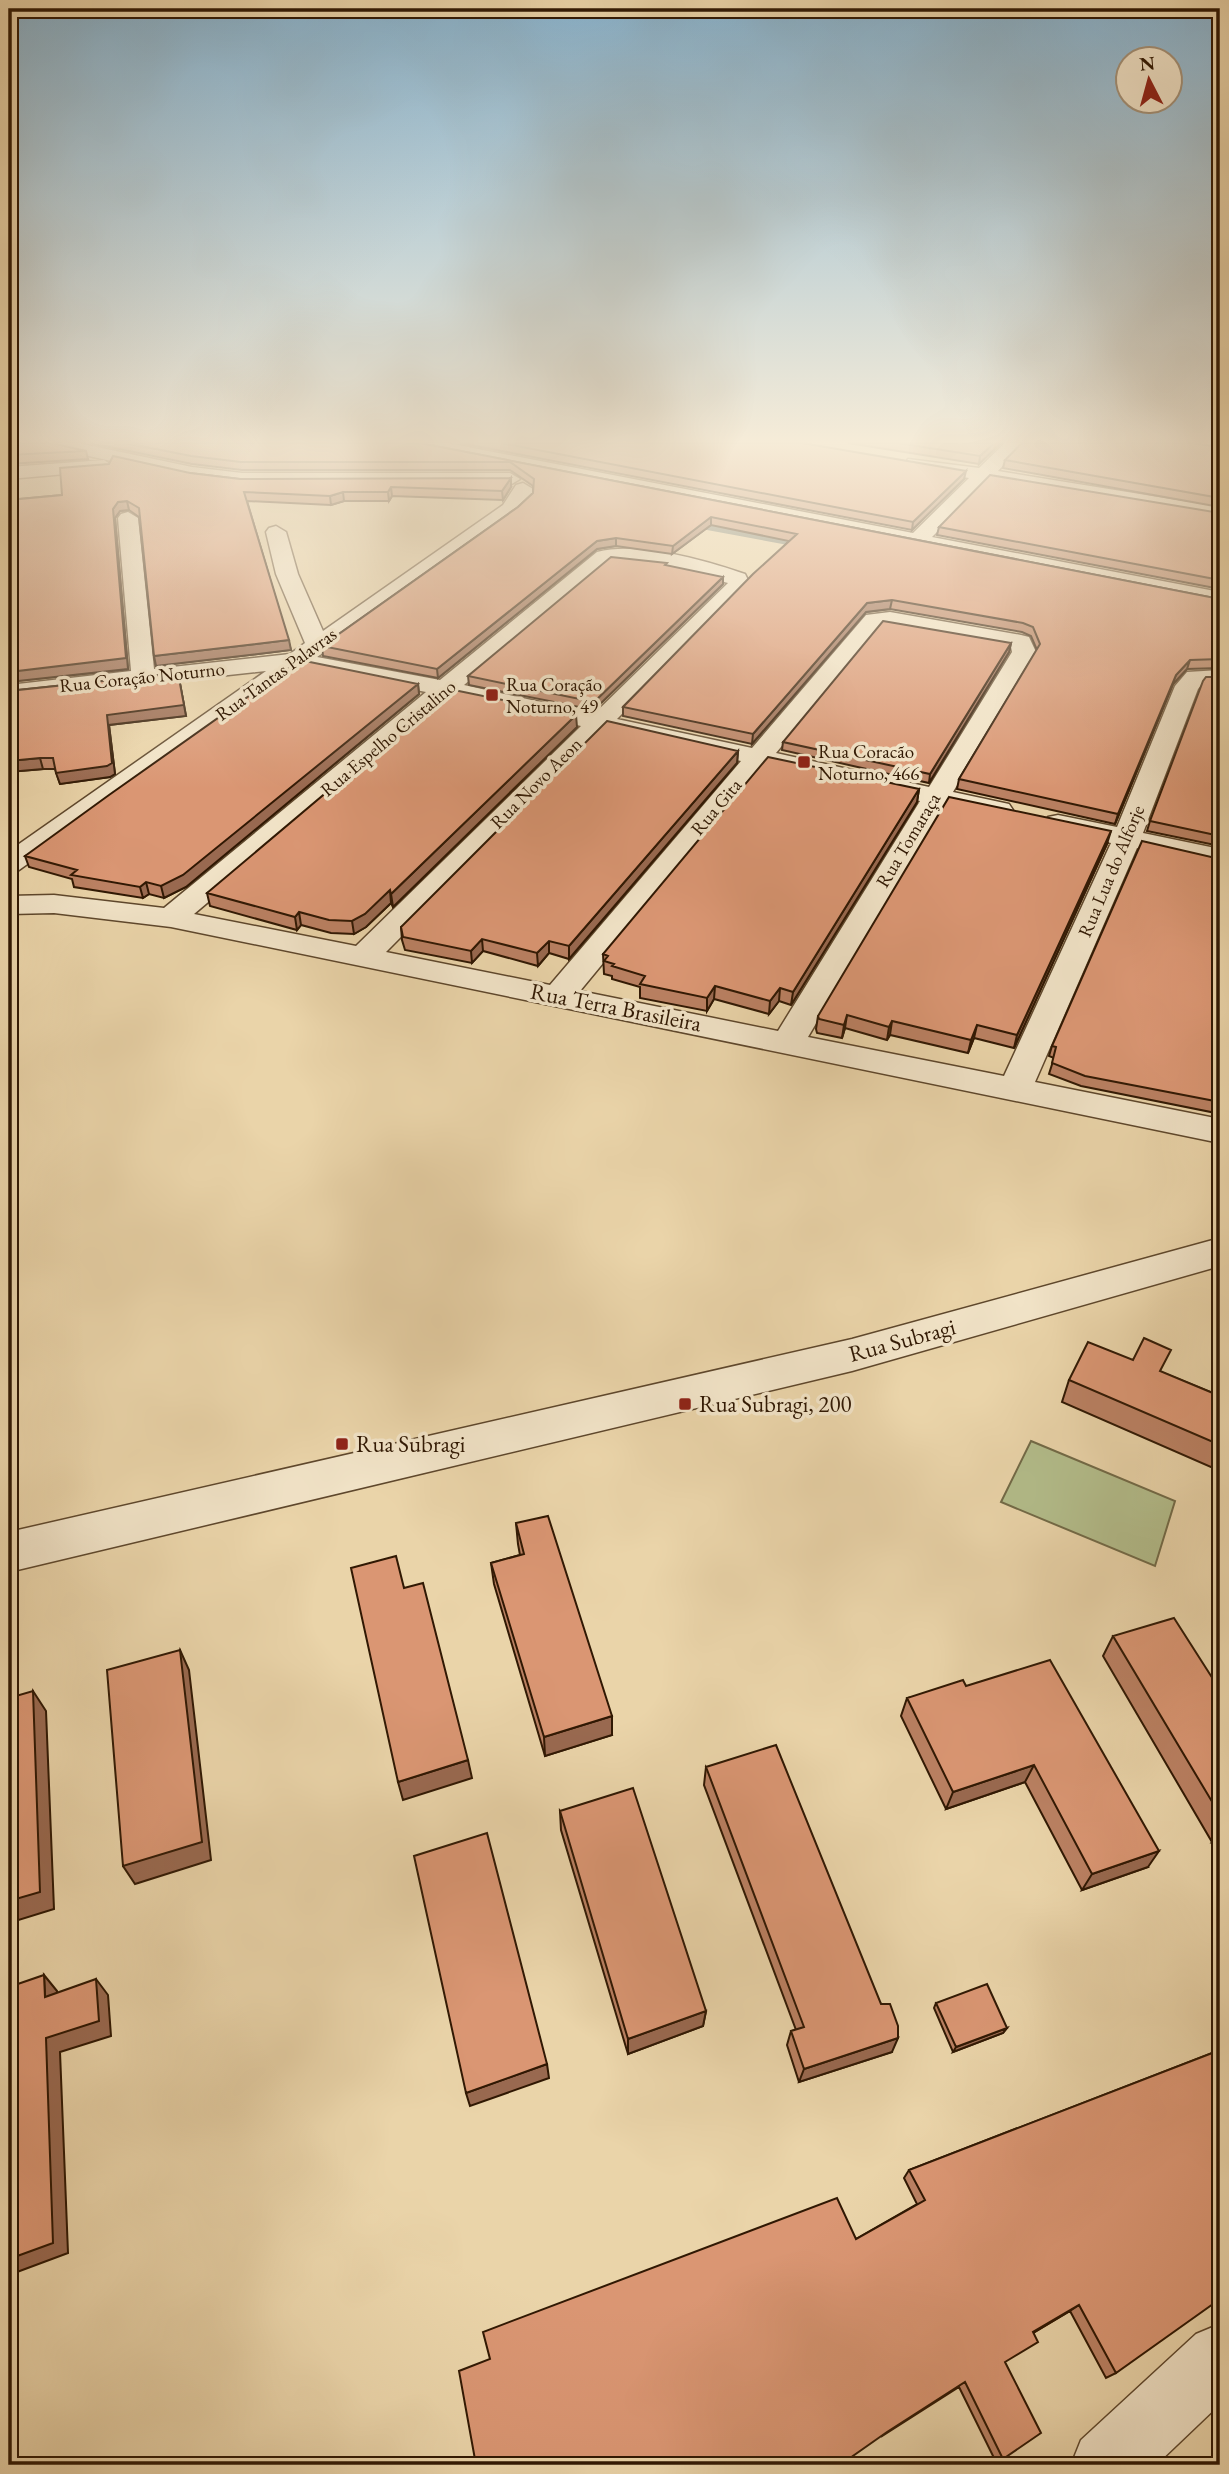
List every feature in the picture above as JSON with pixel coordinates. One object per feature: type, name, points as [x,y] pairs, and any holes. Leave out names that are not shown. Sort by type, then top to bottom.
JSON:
[{"type":"street","points":[[132,558],[143,676]]},
{"type":"street","points":[[283,558],[317,643]]},
{"type":"street","name":"Rua Tantas Palavras","points":[[9,864],[439,558]]},
{"type":"street","name":"Rua Espelho Cristalino","points":[[171,918],[601,558]]},
{"type":"street","name":"Rua Novo Aeon","points":[[364,956],[739,582],[703,569],[640,558]]},
{"type":"street","points":[[1012,558],[1220,599]]},
{"type":"street","name":"Rua Tomaraça","points":[[788,1042],[1025,647],[1018,641],[885,619],[874,620]]},
{"type":"street","name":"Rua Gita","points":[[559,995],[874,620]]},
{"type":"street","name":"Rua Coração Noturno","points":[[9,692],[297,660],[598,721],[1220,858]]},
{"type":"street","name":"Rua Lua do Alforje","points":[[1015,1089],[1127,838],[1190,680],[1220,677]]},
{"type":"street","name":"Rua Terra Brasileira","points":[[9,905],[77,906],[171,918],[1220,1131]]},
{"type":"street","name":"Rua Subragi","points":[[9,1552],[852,1355],[1220,1251]]},
{"type":"street","points":[[1105,2465],[1220,2358]]},
{"type":"green space","points":[[1031,1441],[1175,1501],[1155,1566],[1001,1502]]},
{"type":"building","points":[[9,558],[117,558],[126,658],[9,672]]},
{"type":"building","points":[[144,558],[264,558],[289,640],[154,656]]},
{"type":"building","points":[[445,558],[575,558],[437,669],[322,646]]},
{"type":"building","points":[[609,558],[667,563],[665,565],[723,577],[594,702],[468,676]]},
{"type":"building","points":[[770,558],[1012,558],[1220,599],[1220,659],[1190,660],[1176,675],[1118,814],[959,779],[1040,644],[1033,627],[1023,623],[892,600],[867,603],[753,734],[623,707]]},
{"type":"building","points":[[1106,558],[1220,558],[1220,580]]},
{"type":"building","points":[[883,621],[1011,643],[930,774],[783,742]]},
{"type":"building","points":[[300,660],[418,684],[183,875],[161,886],[146,882],[140,887],[71,875],[77,870],[25,856],[109,795]]},
{"type":"building","points":[[178,673],[184,705],[107,715],[112,763],[107,766],[56,773],[53,758],[9,761],[9,691]]},
{"type":"building","points":[[1206,677],[1220,677],[1220,836],[1150,821]]},
{"type":"building","points":[[449,689],[576,715],[391,894],[390,890],[365,914],[352,921],[329,920],[299,912],[295,917],[207,893]]},
{"type":"building","points":[[607,721],[738,751],[569,946],[549,941],[537,953],[482,939],[471,951],[403,937],[401,927]]},
{"type":"building","points":[[768,757],[919,789],[793,992],[780,988],[770,1001],[715,986],[707,998],[640,984],[645,976],[604,961],[608,956],[603,954]]},
{"type":"building","points":[[949,797],[1111,831],[1017,1035],[977,1025],[971,1040],[892,1021],[889,1027],[847,1015],[844,1025],[819,1019],[818,1016]]},
{"type":"building","points":[[1142,841],[1220,859],[1220,1102],[1085,1076],[1052,1063],[1056,1047],[1052,1046]]},
{"type":"building","points":[[1144,1338],[1171,1350],[1160,1371],[1220,1396],[1220,1445],[1069,1380],[1088,1342],[1133,1360]]},
{"type":"building","points":[[548,1516],[612,1716],[544,1737],[491,1563],[524,1554],[516,1523]]},
{"type":"building","points":[[396,1556],[404,1588],[423,1583],[468,1760],[398,1782],[351,1568]]},
{"type":"building","points":[[1174,1618],[1220,1690],[1220,1815],[1113,1636]]},
{"type":"building","points":[[180,1650],[202,1842],[123,1866],[107,1670]]},
{"type":"building","points":[[1050,1660],[1159,1851],[1092,1874],[1034,1765],[953,1792],[907,1698],[963,1680],[966,1686]]},
{"type":"building","points":[[33,1691],[40,1892],[9,1901],[9,1698]]},
{"type":"building","points":[[776,1745],[881,2004],[890,2004],[898,2026],[898,2038],[804,2069],[791,2031],[804,2027],[706,1767]]},
{"type":"building","points":[[633,1788],[706,2011],[628,2039],[560,1811]]},
{"type":"building","points":[[487,1833],[547,2064],[466,2093],[414,1856]]},
{"type":"building","points":[[44,1975],[45,1997],[96,1979],[99,2021],[46,2038],[53,2243],[9,2259],[9,1987]]},
{"type":"building","points":[[987,1984],[1007,2028],[956,2047],[936,2003]]},
{"type":"building","points":[[1220,2050],[1220,2299],[1116,2373],[1079,2305],[1033,2332],[1038,2342],[1005,2362],[1041,2433],[1003,2459],[965,2382],[840,2465],[476,2465],[459,2371],[490,2359],[483,2332],[837,2198],[856,2239],[925,2200],[909,2170]]},
{"type":"place","name":"Rua Coração Noturno, 49","points":[[492,695]]},
{"type":"place","name":"Rua Coracão Noturno, 466","points":[[804,762]]},
{"type":"place","name":"Rua Subragi, 200","points":[[685,1404]]},
{"type":"place","name":"Rua Subragi","points":[[342,1444]]}]
